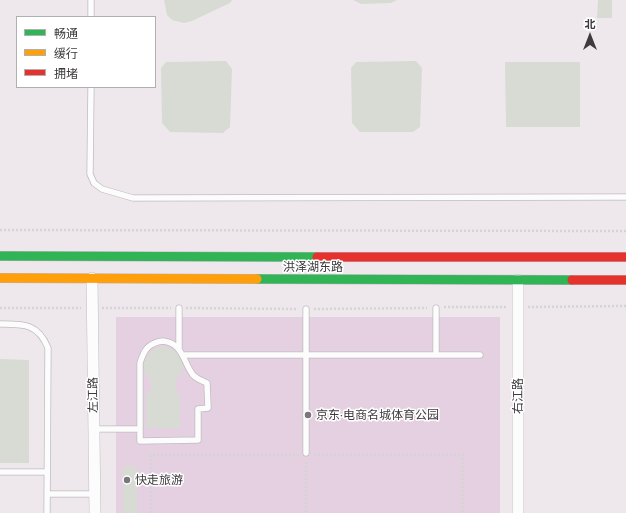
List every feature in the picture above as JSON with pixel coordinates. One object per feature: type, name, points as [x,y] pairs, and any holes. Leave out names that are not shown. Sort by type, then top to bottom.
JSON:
[{"type":"main road","name":"洪泽湖东路","points":[[0,256],[626,257]]},
{"type":"main road","name":"洪泽湖东路","points":[[0,278],[626,280]]},
{"type":"street","name":"左江路","points":[[92,278],[95,513]]},
{"type":"street","name":"右江路","points":[[518,280],[518,513]]},
{"type":"lane","points":[[91,0],[91,16]]},
{"type":"lane","points":[[91,88],[90,174],[94,183],[102,189],[133,198],[626,197]]},
{"type":"lane","points":[[179,308],[179,349]]},
{"type":"lane","points":[[436,308],[436,355]]},
{"type":"lane","points":[[306,309],[306,453]]},
{"type":"lane","points":[[0,324],[28,325],[40,334],[48,348],[47,513]]},
{"type":"lane","points":[[163,341],[168,342],[179,349],[183,356],[194,376],[207,383],[208,408],[198,409],[198,440],[140,440],[140,363],[143,353],[149,345],[163,341]]},
{"type":"lane","points":[[183,356],[480,355]]},
{"type":"lane","points":[[94,429],[140,429]]},
{"type":"lane","points":[[0,472],[47,472]]},
{"type":"lane","points":[[47,494],[94,494]]},
{"type":"path","points":[[0,230],[626,231]]},
{"type":"path","points":[[306,453],[306,513]]},
{"type":"shaded area","name":"京东·电商名城体育公园","points":[[116,317],[500,317],[500,513],[116,513]]},
{"type":"building","points":[[164,0],[232,0],[230,3],[192,21],[184,23],[172,20],[167,15]]},
{"type":"building","points":[[353,0],[397,0],[391,3],[361,4]]},
{"type":"building","points":[[598,0],[612,0],[612,18],[597,18]]},
{"type":"building","points":[[226,61],[232,69],[230,127],[223,133],[170,132],[162,123],[161,68],[166,62]]},
{"type":"building","points":[[416,61],[422,68],[420,127],[413,132],[360,132],[352,123],[351,68],[356,62]]},
{"type":"building","points":[[505,62],[580,62],[580,127],[506,127]]},
{"type":"building","points":[[164,346],[176,351],[183,362],[182,371],[175,382],[176,393],[180,393],[180,428],[146,428],[146,392],[151,392],[151,382],[143,370],[144,360],[153,349]]},
{"type":"building","points":[[0,359],[29,360],[29,463],[0,463]]},
{"type":"building","points":[[123,466],[137,466],[137,513],[123,513]]},
{"type":"traffic: fast","points":[[0,256],[317,257]]},
{"type":"traffic: fast","points":[[257,279],[572,280]]},
{"type":"traffic: slow","points":[[0,278],[257,279]]},
{"type":"traffic: jam","points":[[317,257],[626,257]]},
{"type":"traffic: jam","points":[[572,280],[626,280]]},
{"type":"place","name":"京东·电商名城体育公园","points":[[308,415]]},
{"type":"place","name":"快走旅游","points":[[127,480]]}]
